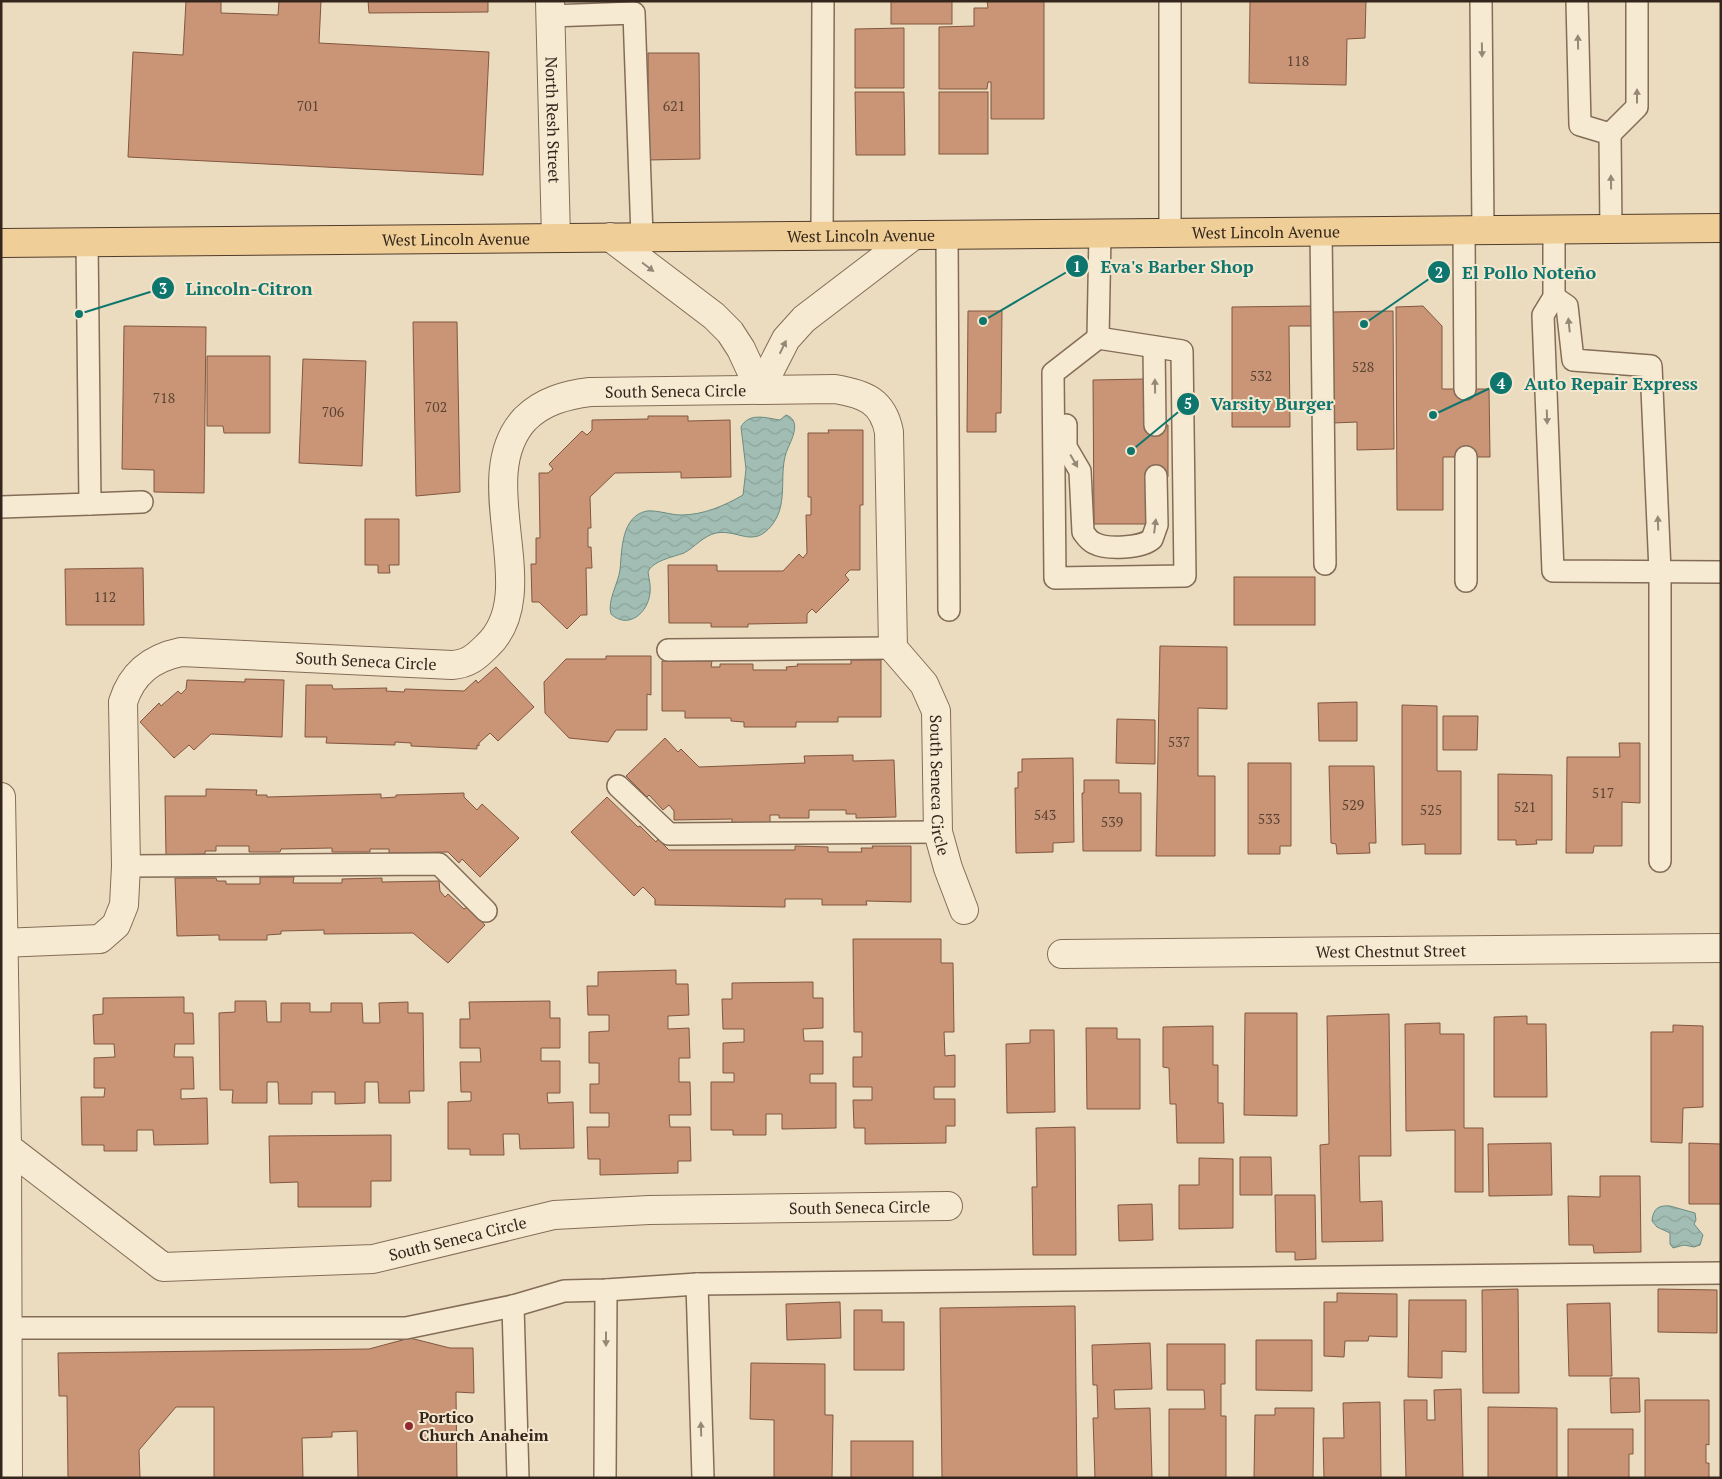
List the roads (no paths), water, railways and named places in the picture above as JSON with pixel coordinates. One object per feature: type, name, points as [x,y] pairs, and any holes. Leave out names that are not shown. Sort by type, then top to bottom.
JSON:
[{"type":"main road","name":"West Lincoln Avenue","points":[[1,242],[642,236],[1170,234],[1321,231],[1611,231],[1721,228]]},
{"type":"street","name":"North Resh Street","points":[[550,9],[556,238]]},
{"type":"street","name":"South Seneca Circle","points":[[760,390],[786,339],[804,319],[914,235]]},
{"type":"street","name":"South Seneca Circle","points":[[610,237],[714,316],[730,332],[741,349],[760,390]]},
{"type":"street","name":"South Seneca Circle","points":[[3,944],[100,940],[109,933],[120,917],[124,905],[126,866],[122,714],[127,690],[142,670],[166,655],[180,652],[464,664],[473,659],[492,641],[500,631],[506,615],[510,593],[504,460],[511,438],[530,415],[557,398],[572,394],[835,389],[852,392],[878,405],[886,417],[889,432],[893,648],[924,684],[936,711],[938,832],[948,868],[964,910]]},
{"type":"street","points":[[1,797],[7,1147],[4,1328],[8,1478]]},
{"type":"street","name":"West Chestnut Street","points":[[1062,954],[1721,948]]},
{"type":"street","name":"South Seneca Circle","points":[[7,1147],[163,1267],[373,1259],[554,1215],[650,1210],[948,1206]]},
{"type":"lane","points":[[822,236],[823,1]]},
{"type":"lane","points":[[1170,1],[1170,234]]},
{"type":"lane","points":[[1465,389],[1473,232],[1481,1]]},
{"type":"lane","points":[[1578,1],[1580,125],[1610,134]]},
{"type":"lane","points":[[1611,231],[1610,134],[1637,107],[1637,1]]},
{"type":"lane","points":[[550,9],[634,13],[642,236]]},
{"type":"lane","points":[[1321,231],[1324,564]]},
{"type":"lane","points":[[1554,231],[1554,297],[1543,315],[1553,571],[1721,572]]},
{"type":"lane","points":[[947,234],[949,610]]},
{"type":"lane","points":[[1098,338],[1100,234]]},
{"type":"lane","points":[[87,242],[90,504]]},
{"type":"lane","points":[[1554,297],[1567,306],[1573,360],[1651,366],[1660,572],[1660,861]]},
{"type":"lane","points":[[1098,338],[1154,347],[1182,351],[1185,576],[1055,578],[1053,373],[1098,338]]},
{"type":"lane","points":[[1154,347],[1155,425]]},
{"type":"lane","points":[[1067,362],[1066,447],[1080,471],[1081,524],[1087,538],[1094,544],[1104,546],[1139,546],[1152,539],[1157,525],[1156,476]]},
{"type":"lane","points":[[1466,457],[1466,581]]},
{"type":"lane","points":[[1,507],[142,502]]},
{"type":"lane","points":[[668,650],[893,648]]},
{"type":"lane","points":[[618,786],[669,834],[938,832]]},
{"type":"lane","points":[[126,866],[439,864],[486,911]]},
{"type":"lane","points":[[4,1328],[406,1328],[513,1306],[564,1291],[697,1284],[1721,1273]]},
{"type":"lane","points":[[697,1284],[703,1478]]},
{"type":"lane","points":[[605,1478],[606,1290]]},
{"type":"lane","points":[[513,1306],[518,1478]]},
{"type":"water","points":[[786,415],[791,417],[795,425],[783,467],[781,507],[772,525],[765,532],[752,537],[724,532],[711,534],[684,553],[658,562],[648,572],[650,593],[641,613],[630,620],[617,619],[611,614],[610,604],[619,575],[624,535],[632,520],[638,514],[647,511],[681,515],[705,512],[743,495],[746,469],[741,427],[748,419],[764,417],[780,420]]},
{"type":"water","points":[[1662,1206],[1670,1206],[1695,1213],[1696,1220],[1694,1224],[1703,1235],[1700,1245],[1694,1247],[1684,1245],[1673,1248],[1670,1244],[1670,1233],[1657,1227],[1652,1221],[1657,1209]]},
{"type":"place","name":"Lincoln-Citron","points":[[79,314]]},
{"type":"place","name":"Eva's Barber Shop","points":[[983,321]]},
{"type":"place","name":"El Pollo Noteño","points":[[1364,324]]},
{"type":"place","name":"Auto Repair Express","points":[[1433,415]]},
{"type":"place","name":"Varsity Burger","points":[[1131,451]]},
{"type":"place","name":"Portico Church Anaheim","points":[[409,1426]]}]
